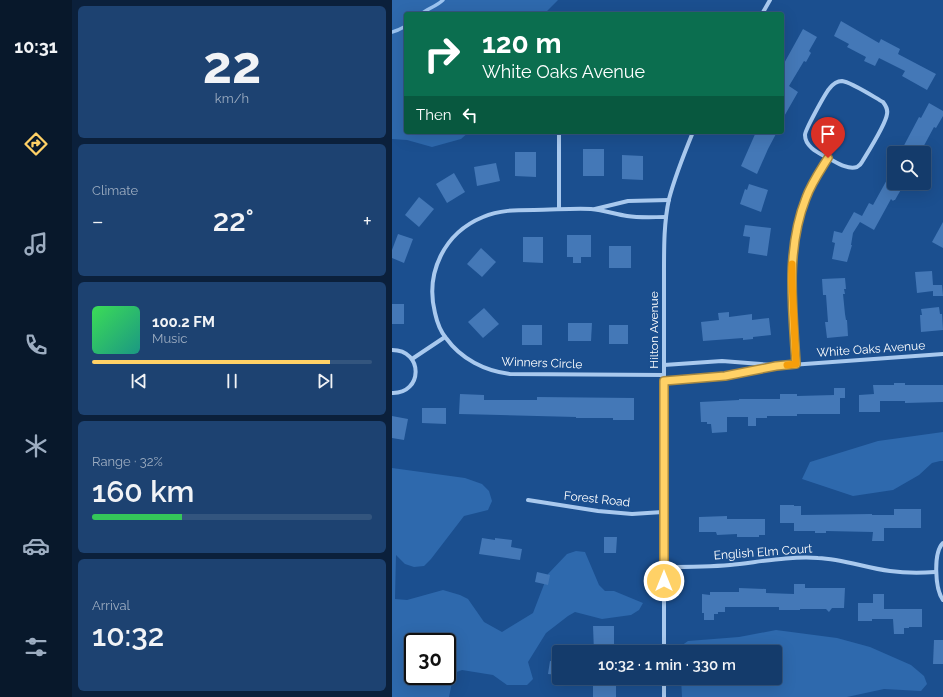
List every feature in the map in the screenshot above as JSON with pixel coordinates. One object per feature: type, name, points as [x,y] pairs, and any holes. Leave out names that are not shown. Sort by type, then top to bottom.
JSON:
[{"type":"street","points":[[763,12],[770,0]]},
{"type":"street","points":[[836,83],[849,83],[883,102],[887,107],[888,114],[862,162],[857,167],[850,167],[828,158],[813,150],[807,142],[805,135],[807,127],[829,88],[836,83]]},
{"type":"street","points":[[559,134],[559,209]]},
{"type":"street","name":"Hilton Avenue","points":[[664,645],[665,234],[666,217],[673,184],[692,134]]},
{"type":"street","points":[[796,364],[792,281],[794,239],[806,197],[828,158]]},
{"type":"street","name":"Winners Circle","points":[[592,209],[628,201],[669,200]]},
{"type":"street","name":"Winners Circle","points":[[664,375],[510,374],[486,369],[473,363],[458,351],[445,337],[440,328],[434,308],[432,287],[436,267],[444,248],[474,220],[494,213],[514,210],[592,209],[629,216],[666,217]]},
{"type":"street","points":[[412,359],[445,337]]},
{"type":"street","points":[[392,350],[400,350],[412,359],[416,369],[412,383],[405,390],[398,393],[392,393]]},
{"type":"street","name":"White Oaks Avenue","points":[[664,381],[725,376],[776,366],[796,364],[943,354]]},
{"type":"street","name":"White Oaks Avenue","points":[[664,365],[722,361],[776,366]]},
{"type":"street","name":"Forest Road","points":[[528,500],[598,511],[632,514],[664,512]]},
{"type":"street","points":[[943,543],[938,552],[935,572],[938,590],[943,600]]},
{"type":"street","name":"English Elm Court","points":[[664,567],[701,567],[797,558],[818,558],[839,560],[905,573],[935,572]]},
{"type":"street","points":[[664,685],[664,697]]},
{"type":"shaded area","points":[[392,0],[558,0],[546,12],[404,12],[404,134],[467,134],[461,139],[432,147],[407,140],[392,139]]},
{"type":"shaded area","points":[[943,432],[943,461],[932,463],[919,475],[893,490],[853,496],[802,479],[810,462],[878,441]]},
{"type":"shaded area","points":[[392,468],[465,478],[482,484],[489,491],[492,501],[488,510],[464,516],[424,566],[414,567],[405,564],[396,555],[395,599],[407,600],[443,590],[460,595],[468,599],[484,622],[502,632],[533,613],[548,574],[567,554],[576,551],[585,552],[599,585],[605,591],[614,591],[643,603],[639,610],[631,615],[602,619],[575,612],[568,616],[546,633],[528,662],[533,679],[527,685],[507,685],[493,675],[462,670],[456,672],[456,633],[404,633],[404,685],[452,685],[449,697],[392,697]]},
{"type":"shaded area","points":[[776,630],[837,638],[870,647],[911,665],[924,676],[927,684],[921,691],[884,689],[847,697],[682,697],[681,685],[782,685],[782,645],[682,645],[688,641],[739,637]]},
{"type":"building","points":[[841,21],[879,43],[881,39],[900,49],[898,54],[936,74],[927,90],[902,76],[905,71],[879,58],[875,66],[864,61],[866,57],[847,47],[849,44],[834,36]]},
{"type":"building","points":[[803,29],[817,37],[809,51],[811,53],[806,62],[804,61],[789,86],[798,92],[784,116],[784,63]]},
{"type":"building","points":[[929,103],[943,111],[943,116],[936,128],[934,127],[924,146],[904,146],[919,117],[921,118]]},
{"type":"building","points":[[755,134],[776,134],[757,174],[741,166]]},
{"type":"building","points":[[583,149],[604,149],[604,176],[583,176]]},
{"type":"building","points":[[515,152],[536,152],[536,177],[515,176]]},
{"type":"building","points":[[622,155],[643,156],[643,180],[622,179]]},
{"type":"building","points":[[496,163],[500,181],[477,186],[474,167]]},
{"type":"building","points":[[454,173],[465,192],[447,203],[436,184]]},
{"type":"building","points":[[887,180],[887,190],[901,190],[895,200],[893,201],[891,199],[874,230],[860,222],[853,233],[852,245],[847,262],[832,259],[835,243],[832,242],[834,231],[842,233],[854,212],[862,216],[869,203],[873,205]]},
{"type":"building","points":[[749,184],[768,190],[761,212],[740,204],[745,189],[747,190]]},
{"type":"building","points":[[419,197],[434,209],[419,227],[405,215]]},
{"type":"building","points":[[943,222],[943,248],[932,242]]},
{"type":"building","points":[[745,225],[771,228],[767,256],[748,253],[750,237],[743,236]]},
{"type":"building","points":[[398,234],[413,239],[404,263],[392,258],[392,250]]},
{"type":"building","points":[[567,235],[591,235],[591,257],[581,257],[581,263],[573,263],[573,257],[567,257]]},
{"type":"building","points":[[523,237],[543,237],[543,263],[523,262]]},
{"type":"building","points":[[609,246],[631,246],[631,268],[609,268]]},
{"type":"building","points":[[481,248],[496,262],[482,277],[467,264]]},
{"type":"building","points":[[932,271],[933,285],[942,285],[943,296],[933,296],[933,291],[917,293],[915,272]]},
{"type":"building","points":[[845,278],[846,289],[844,289],[845,294],[843,294],[848,336],[827,338],[825,322],[828,322],[826,295],[823,295],[822,279]]},
{"type":"building","points":[[392,304],[404,304],[404,324],[392,324]]},
{"type":"building","points":[[939,307],[940,314],[942,314],[943,330],[921,332],[921,309]]},
{"type":"building","points":[[484,308],[499,324],[483,338],[468,322]]},
{"type":"building","points":[[729,312],[729,317],[752,314],[752,320],[769,318],[771,335],[743,340],[743,338],[703,341],[701,322],[719,320],[718,313]]},
{"type":"building","points":[[568,323],[592,323],[591,341],[568,341]]},
{"type":"building","points":[[522,325],[542,325],[542,345],[522,345]]},
{"type":"building","points":[[609,325],[628,325],[628,344],[609,344]]},
{"type":"building","points":[[894,383],[905,383],[905,385],[943,385],[943,402],[905,403],[905,401],[880,401],[880,412],[859,412],[859,395],[874,394],[873,385],[894,385]]},
{"type":"building","points":[[834,388],[845,388],[845,398],[840,398],[840,414],[767,416],[767,418],[756,418],[756,426],[748,426],[748,417],[727,417],[727,432],[712,433],[711,424],[701,422],[700,402],[739,399],[780,399],[780,394],[797,394],[797,396],[834,395]]},
{"type":"building","points":[[460,394],[484,395],[484,400],[537,400],[537,397],[634,398],[634,420],[613,420],[613,418],[459,414]]},
{"type":"building","points":[[422,408],[446,408],[446,424],[422,423]]},
{"type":"building","points":[[392,416],[408,419],[404,440],[392,438]]},
{"type":"building","points":[[780,505],[801,506],[801,515],[894,515],[894,509],[921,509],[921,528],[884,528],[884,541],[872,541],[873,532],[826,531],[826,533],[815,533],[815,531],[794,531],[794,523],[780,523]]},
{"type":"building","points":[[727,516],[727,519],[765,519],[765,535],[759,535],[759,537],[737,537],[737,534],[717,535],[716,532],[699,532],[699,517]]},
{"type":"building","points":[[604,537],[617,537],[616,553],[604,553]]},
{"type":"building","points":[[482,538],[512,540],[511,547],[522,549],[520,560],[479,554]]},
{"type":"building","points":[[537,572],[550,575],[548,585],[535,582]]},
{"type":"building","points":[[794,584],[805,584],[805,588],[845,588],[844,608],[832,608],[829,612],[826,609],[779,610],[779,607],[725,607],[725,612],[718,612],[718,614],[714,614],[714,620],[704,620],[704,613],[702,613],[702,594],[710,595],[710,592],[739,592],[739,588],[766,589],[766,593],[794,594]]},
{"type":"building","points":[[873,594],[884,594],[884,609],[922,609],[922,627],[904,628],[904,634],[894,634],[893,619],[858,621],[858,603],[873,603]]},
{"type":"building","points":[[593,626],[614,626],[614,645],[594,645]]},
{"type":"building","points":[[934,640],[943,640],[943,664],[933,664]]},
{"type":"building","points":[[550,661],[552,661],[552,674],[548,674]]},
{"type":"building","points":[[593,685],[616,686],[616,697],[593,697]]},
{"type":"waterway","points":[[424,12],[443,0]]},
{"type":"waterway","points":[[392,32],[404,27]]},
{"type":"slow traffic","points":[[787,365],[796,364],[792,264]]},
{"type":"route","points":[[664,581],[664,381],[725,376],[776,366],[796,364],[792,281],[794,239],[806,197],[828,158]]}]
